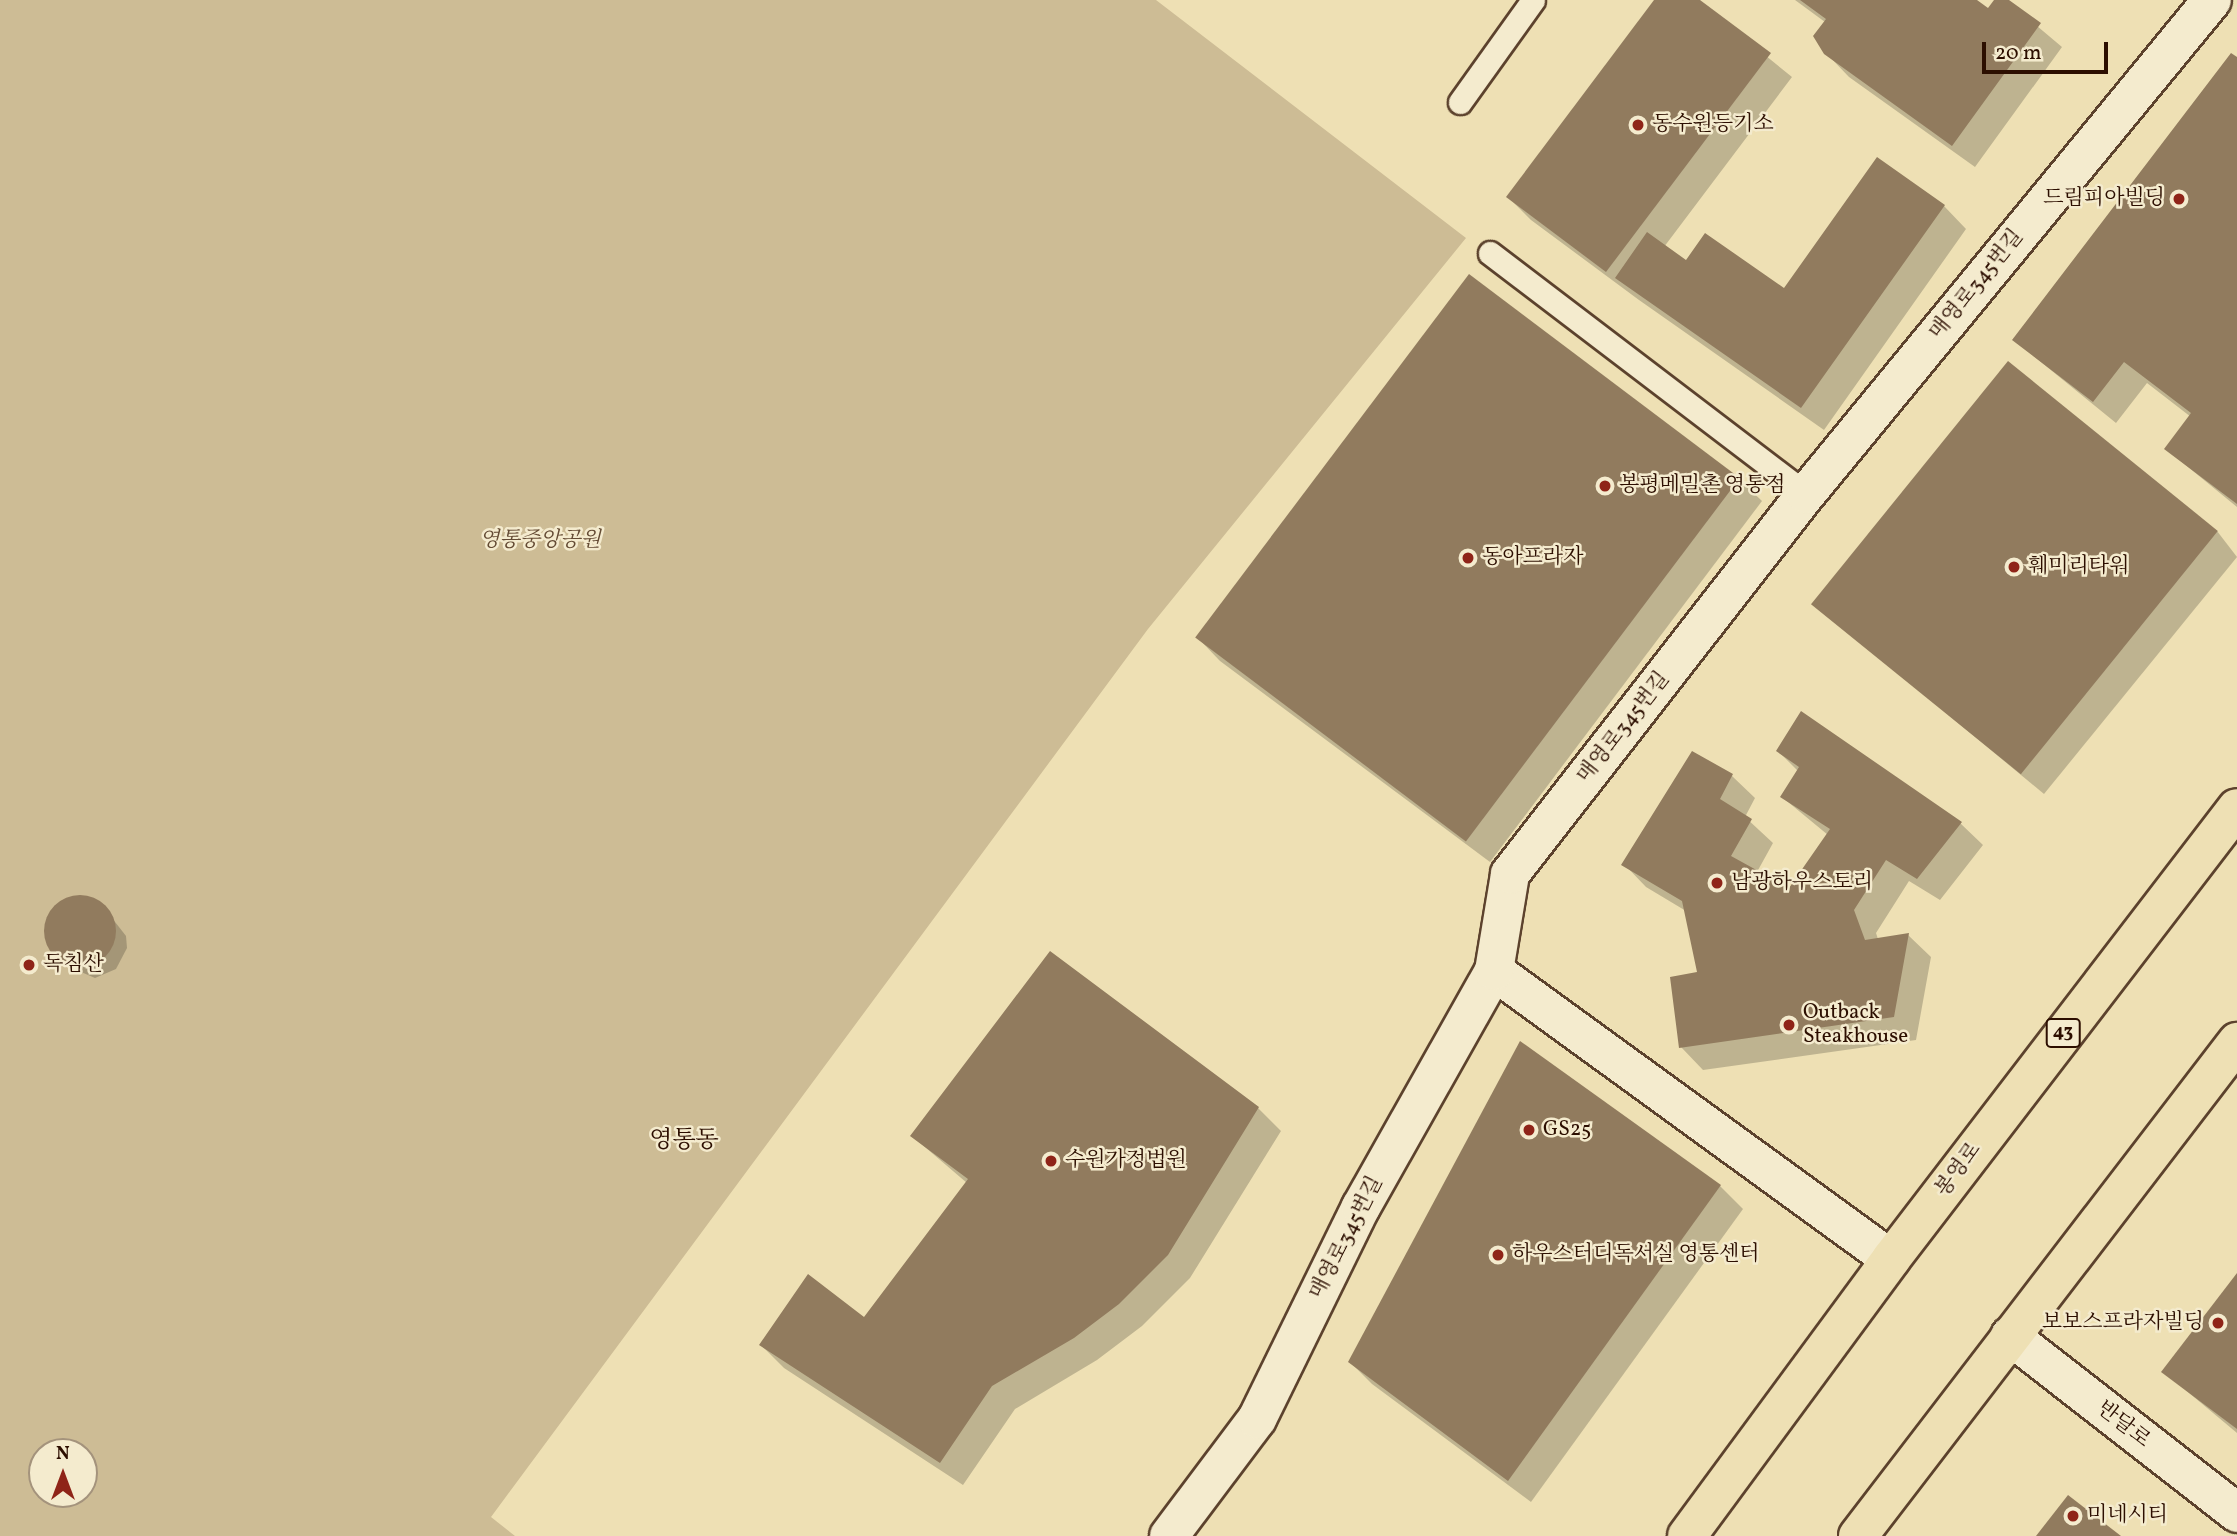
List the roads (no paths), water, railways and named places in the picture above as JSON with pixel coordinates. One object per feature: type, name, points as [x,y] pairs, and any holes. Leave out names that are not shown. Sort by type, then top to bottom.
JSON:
[{"type":"main road","name":"봉영로","points":[[1687,1536],[1891,1259],[2237,808]]},
{"type":"main road","points":[[1858,1536],[2237,1042]]},
{"type":"street","name":"매영로345번길","points":[[1169,1536],[1257,1419],[1361,1207],[1494,971],[1510,874],[1806,494],[2211,0]]},
{"type":"street","points":[[1494,971],[1891,1259]]},
{"type":"street","name":"반달로","points":[[2010,1336],[2237,1513]]},
{"type":"lane","points":[[1460,102],[1533,0]]},
{"type":"lane","points":[[1490,253],[1806,494]]},
{"type":"place","name":"동수원등기소","points":[[1638,125]]},
{"type":"place","name":"드림피아빌딩","points":[[2179,199]]},
{"type":"place","name":"봉평메밀촌 영통점","points":[[1605,486]]},
{"type":"place","name":"동아프라자","points":[[1468,558]]},
{"type":"place","name":"훼미리타워","points":[[2014,567]]},
{"type":"place","name":"남광하우스토리","points":[[1717,883]]},
{"type":"place","name":"독침산","points":[[29,965]]},
{"type":"place","name":"Outback Steakhouse","points":[[1789,1025]]},
{"type":"place","name":"GS25","points":[[1529,1130]]},
{"type":"place","name":"수원가정법원","points":[[1051,1161]]},
{"type":"place","name":"하우스터디독서실 영통센터","points":[[1498,1255]]},
{"type":"place","name":"보보스프라자빌딩","points":[[2218,1323]]},
{"type":"place","name":"미네시티","points":[[2073,1516]]},
{"type":"district","name":"영통동","points":[[684,1142]]},
{"type":"park label","name":"영통중앙공원","points":[[540,541]]}]
